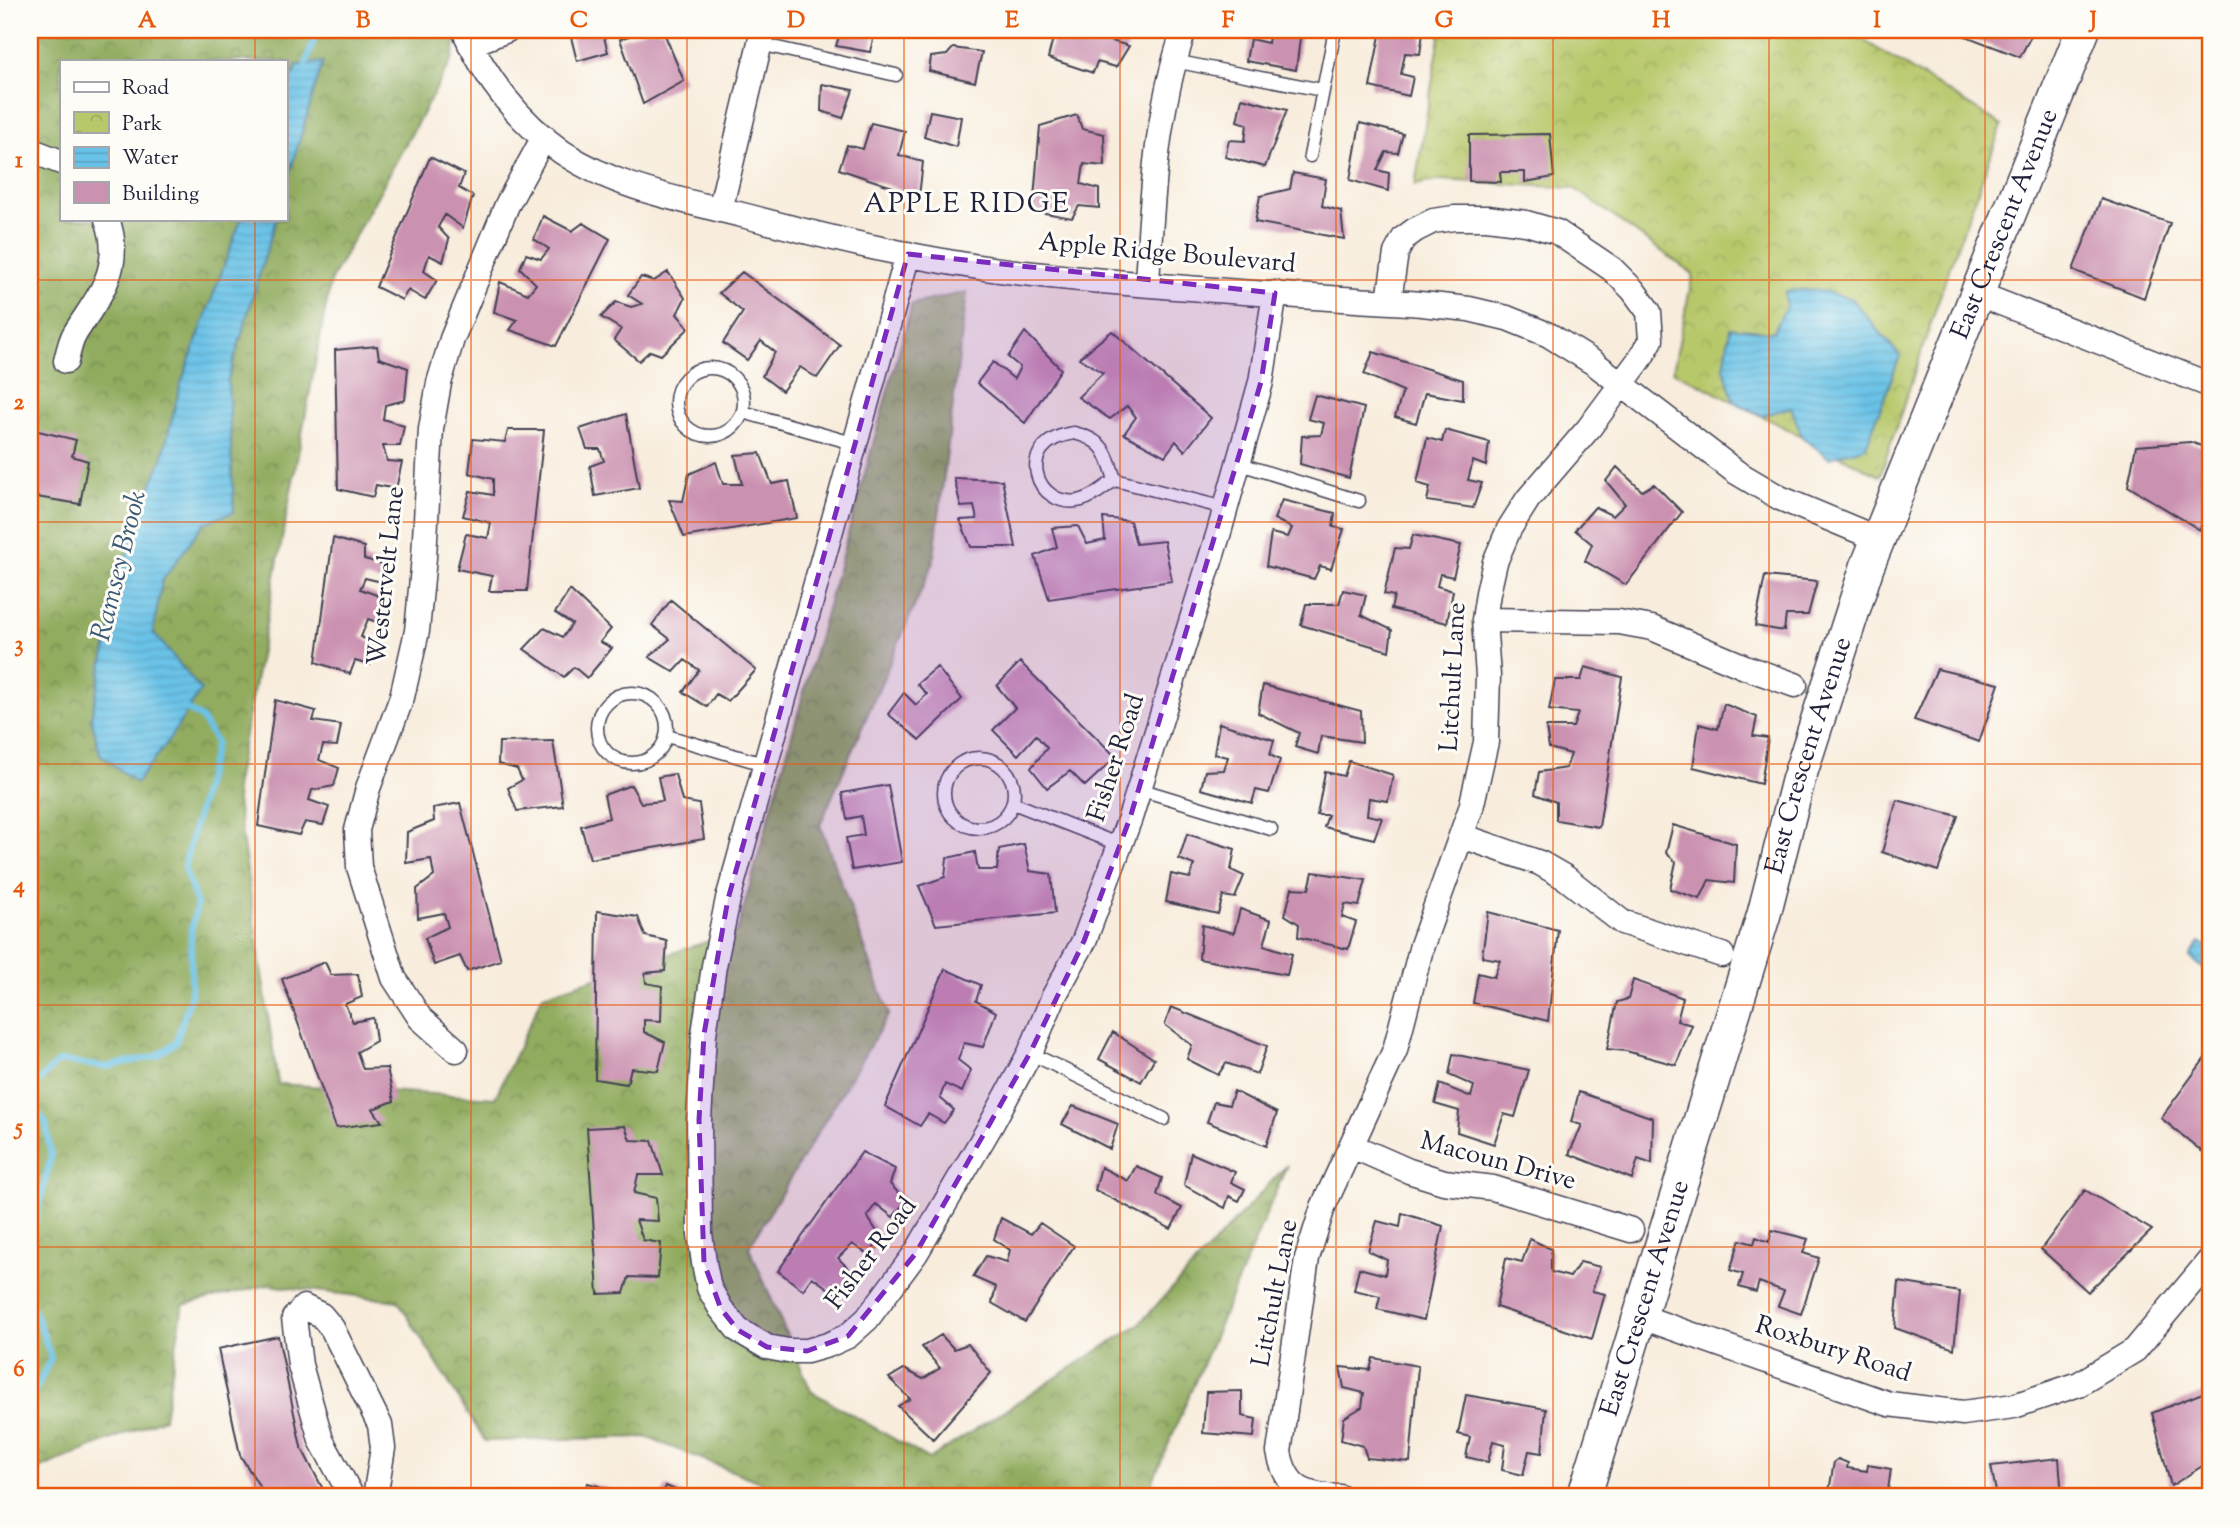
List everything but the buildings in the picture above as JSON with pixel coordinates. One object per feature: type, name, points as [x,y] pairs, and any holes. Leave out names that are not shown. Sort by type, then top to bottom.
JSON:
[{"type":"street","points":[[467,37],[507,30]]},
{"type":"street","points":[[1147,283],[1153,174],[1162,112],[1184,30]]},
{"type":"street","name":"East Crescent Avenue","points":[[1584,1497],[1764,914],[1798,781],[1867,567],[2083,30]]},
{"type":"street","name":"Apple Ridge Boulevard","points":[[467,37],[485,71],[508,103],[544,137],[562,152],[600,174],[639,189],[856,244],[1014,272],[1361,301],[1389,300],[1469,309],[1507,318],[1549,335],[1594,363],[1736,472],[1780,498],[1878,539]]},
{"type":"street","points":[[720,210],[761,37]]},
{"type":"street","name":"Westervelt Lane","points":[[456,1050],[420,1018],[394,978],[359,867],[357,830],[368,788],[402,697],[417,631],[431,429],[439,383],[452,339],[507,205],[544,137]]},
{"type":"street","points":[[30,150],[60,162]]},
{"type":"street","name":"Litchult Lane","points":[[1340,1497],[1317,1496],[1303,1491],[1290,1481],[1282,1467],[1279,1452],[1307,1258],[1323,1207],[1395,1050],[1422,945],[1462,836],[1486,742],[1488,676],[1484,620],[1495,562],[1509,529],[1528,499],[1589,428],[1651,340],[1648,312],[1633,290],[1612,268],[1557,232],[1526,223],[1487,218],[1433,221],[1404,237],[1396,253],[1389,300]]},
{"type":"street","points":[[66,361],[73,337],[103,292],[110,271],[112,247],[107,220]]},
{"type":"street","name":"Fisher Road","points":[[908,254],[728,899],[704,1034],[699,1120],[700,1234],[709,1288],[738,1330],[766,1347],[788,1351],[807,1351],[848,1336],[867,1319],[916,1253],[1030,1053],[1054,996],[1084,941],[1139,789],[1225,508],[1261,382],[1275,293]]},
{"type":"street","points":[[1978,294],[2210,384]]},
{"type":"street","points":[[1484,620],[1619,621],[1652,628],[1795,685]]},
{"type":"street","points":[[1462,836],[1540,863],[1566,878],[1622,922],[1722,955]]},
{"type":"street","name":"Macoun Drive","points":[[1352,1146],[1409,1171],[1444,1182],[1493,1188],[1631,1230]]},
{"type":"street","name":"Roxbury Road","points":[[1639,1316],[1889,1404],[1963,1413],[2014,1406],[2079,1384],[2135,1350],[2210,1260]]},
{"type":"street","points":[[352,1497],[321,1440],[300,1365],[294,1318],[304,1307],[321,1315],[332,1328],[380,1425],[383,1448],[375,1497]]},
{"type":"lane","points":[[1310,156],[1335,30]]},
{"type":"lane","points":[[761,37],[896,75]]},
{"type":"lane","points":[[1174,61],[1322,90]]},
{"type":"lane","points":[[715,368],[724,371],[739,384],[744,395],[743,412],[733,428],[722,434],[706,437],[690,430],[680,419],[676,406],[677,393],[683,381],[692,373],[715,368]]},
{"type":"lane","points":[[743,412],[856,444]]},
{"type":"lane","points":[[1115,480],[1107,454],[1099,443],[1088,436],[1074,433],[1060,435],[1048,441],[1036,464],[1037,478],[1044,488],[1067,501],[1080,501],[1115,480],[1225,508]]},
{"type":"lane","points":[[1237,463],[1359,501]]},
{"type":"lane","points":[[629,692],[645,694],[661,706],[668,721],[667,736],[662,748],[648,760],[635,763],[617,760],[604,749],[598,737],[599,713],[606,703],[616,696],[629,692]]},
{"type":"lane","points":[[667,736],[767,765]]},
{"type":"lane","points":[[972,759],[990,760],[1007,773],[1014,791],[1013,803],[1007,815],[986,828],[962,824],[951,815],[945,802],[943,791],[946,779],[961,762],[972,759]]},
{"type":"lane","points":[[1139,789],[1271,829]]},
{"type":"lane","points":[[1013,803],[1120,845]]},
{"type":"lane","points":[[1030,1053],[1164,1119]]},
{"type":"highlighted area","points":[[908,254],[1275,293],[1261,382],[1130,818],[1084,941],[1030,1053],[916,1253],[848,1336],[807,1351],[767,1347],[738,1330],[721,1309],[704,1263],[699,1120],[704,1034],[728,899]]},
{"type":"green space","points":[[30,30],[458,30],[452,60],[331,280],[235,788],[278,1084],[495,1098],[543,995],[737,932],[912,304],[967,292],[933,563],[820,825],[889,1014],[749,1247],[811,1391],[929,1459],[1138,1325],[1287,1165],[1146,1497],[798,1497],[646,1437],[485,1441],[398,1301],[268,1285],[183,1305],[164,1418],[38,1469],[30,1355]]},
{"type":"green space","points":[[1441,30],[1851,30],[1855,35],[2002,125],[1948,272],[1880,476],[1673,371],[1693,274],[1574,188],[1442,180],[1415,185]]},
{"type":"water","points":[[323,62],[287,181],[287,92],[297,65]]},
{"type":"water","points":[[241,220],[276,220],[228,380],[234,512],[204,523],[162,581],[153,632],[201,690],[167,743],[136,783],[100,754],[91,717],[131,534],[162,459],[180,386]]},
{"type":"water","points":[[1815,289],[1852,299],[1900,356],[1866,447],[1829,458],[1802,437],[1791,407],[1763,416],[1734,402],[1724,368],[1730,328],[1773,332],[1786,307],[1785,291]]},
{"type":"water","points":[[2200,942],[2210,949],[2210,974],[2190,957]]},
{"type":"waterway","name":"Ramsey Brook","points":[[304,71],[317,30]]},
{"type":"waterway","name":"Ramsey Brook","points":[[30,1090],[59,1061],[106,1067],[157,1056],[176,1042],[191,994],[191,931],[197,905],[184,867],[216,742],[201,718],[183,707]]},
{"type":"waterway","name":"Ramsey Brook","points":[[30,1104],[46,1123],[51,1157],[30,1243]]},
{"type":"waterway","name":"Ramsey Brook","points":[[30,1304],[51,1358],[30,1402]]},
{"type":"district","name":"APPLE RIDGE","points":[[967,205]]}]
